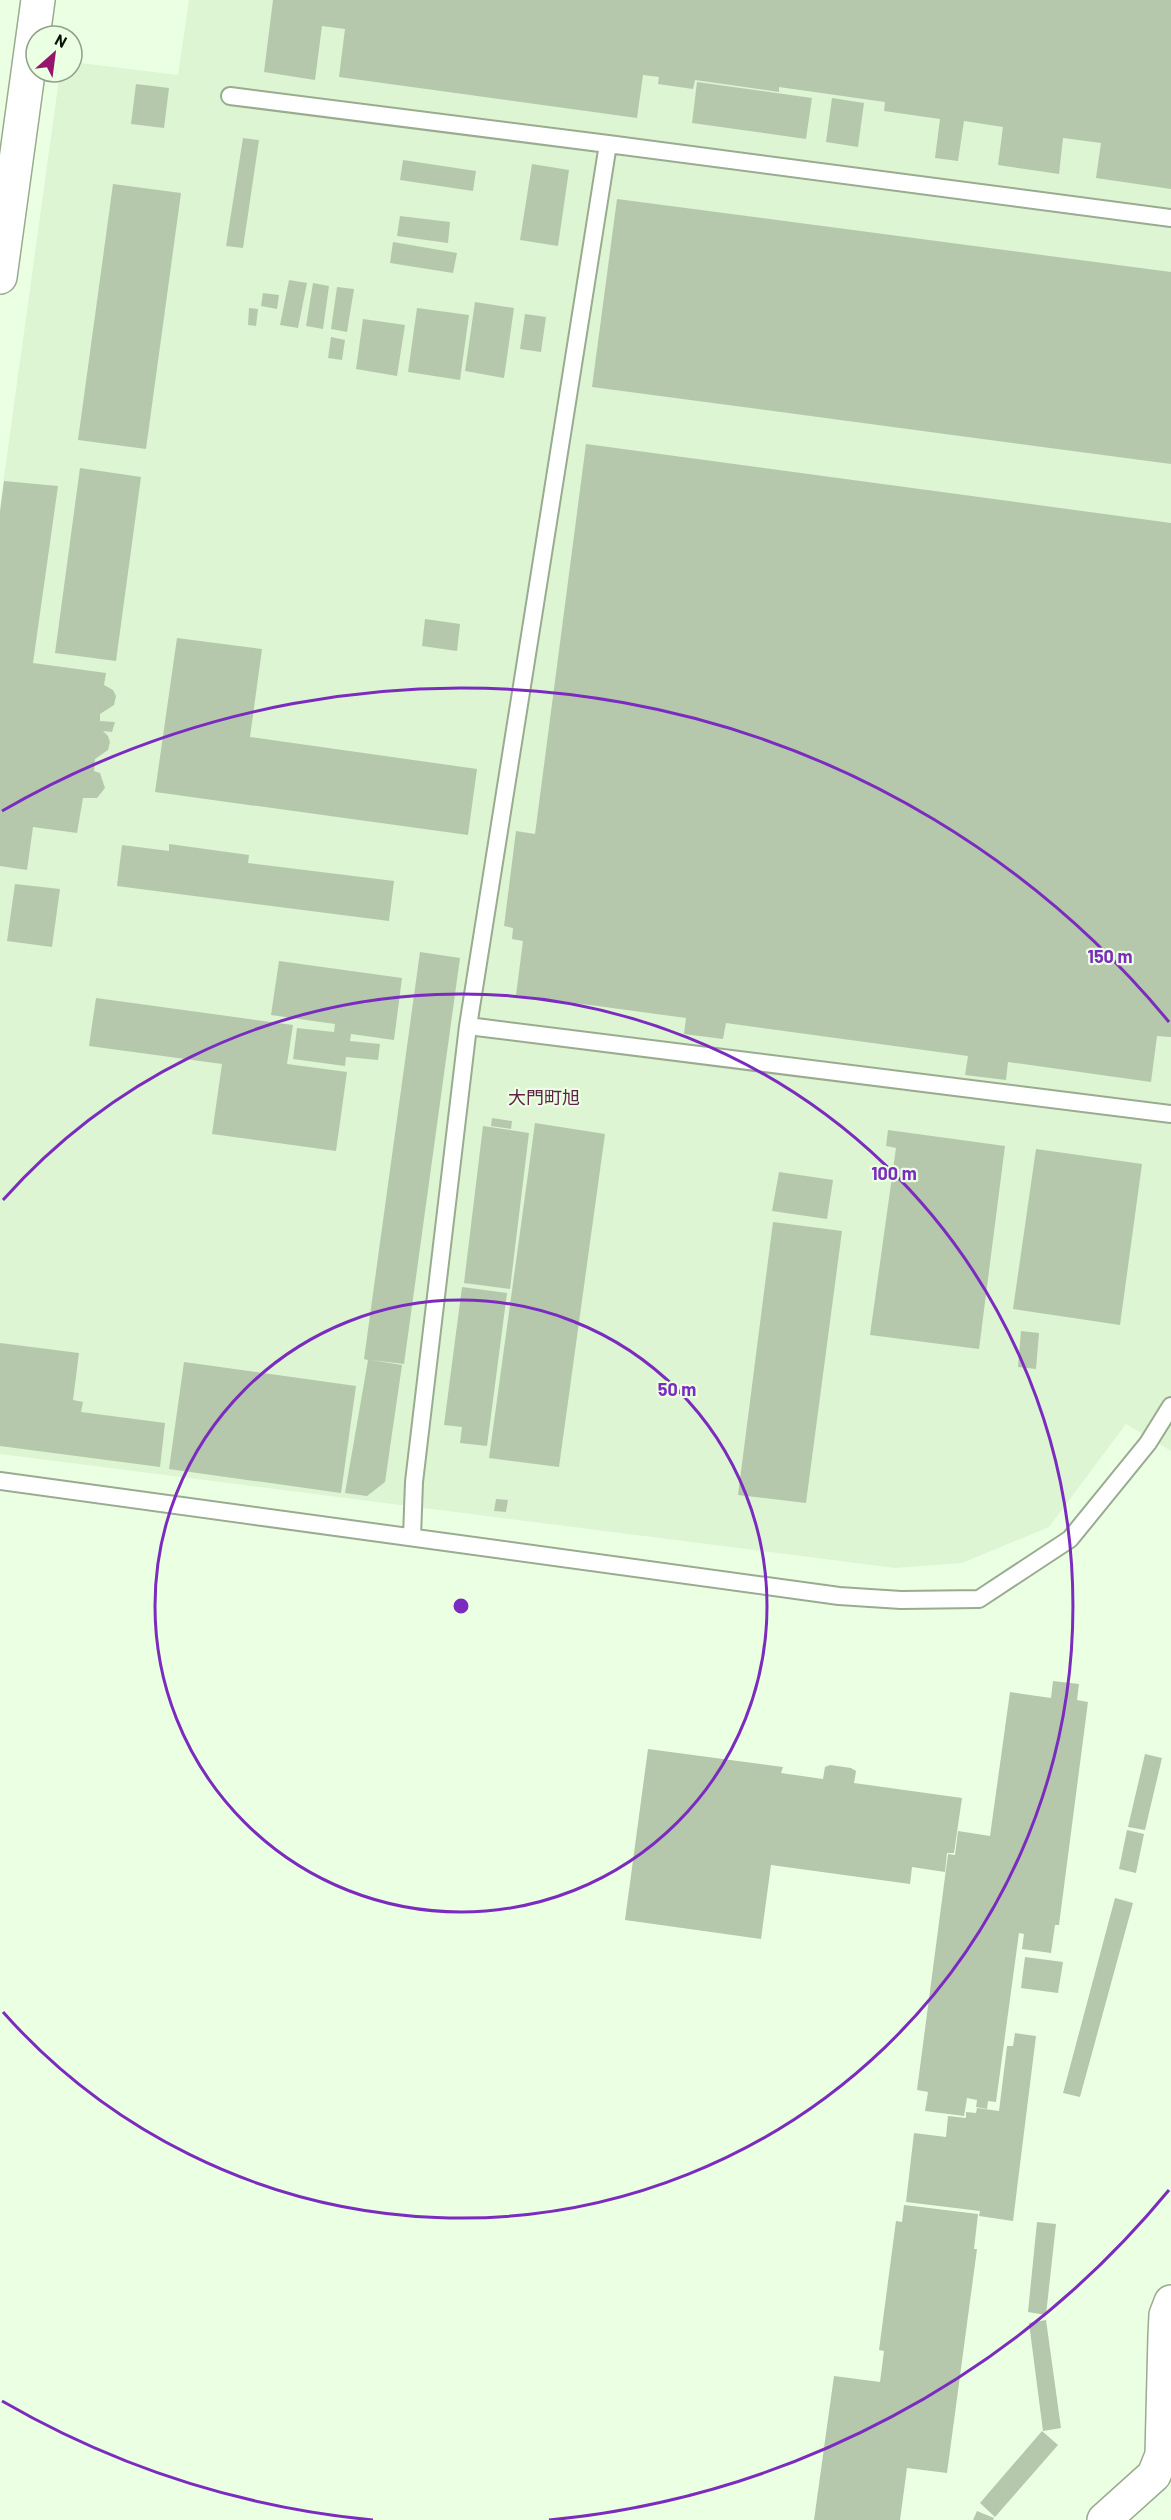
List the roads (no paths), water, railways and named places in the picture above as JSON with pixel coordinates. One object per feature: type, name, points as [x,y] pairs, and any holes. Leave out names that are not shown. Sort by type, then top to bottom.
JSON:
[{"type":"street","points":[[0,277],[38,0]]},
{"type":"street","points":[[1104,2520],[1154,2475],[1162,2455],[1165,2336],[1171,2302]]},
{"type":"lane","points":[[230,96],[1171,218]]},
{"type":"lane","points":[[412,1537],[414,1482],[468,1026],[608,144]]},
{"type":"lane","points":[[468,1026],[1171,1114]]},
{"type":"lane","points":[[0,1481],[839,1596],[901,1600],[979,1599],[1070,1539],[1148,1443],[1171,1406]]},
{"type":"district","name":"大門町旭","points":[[544,1098]]}]
